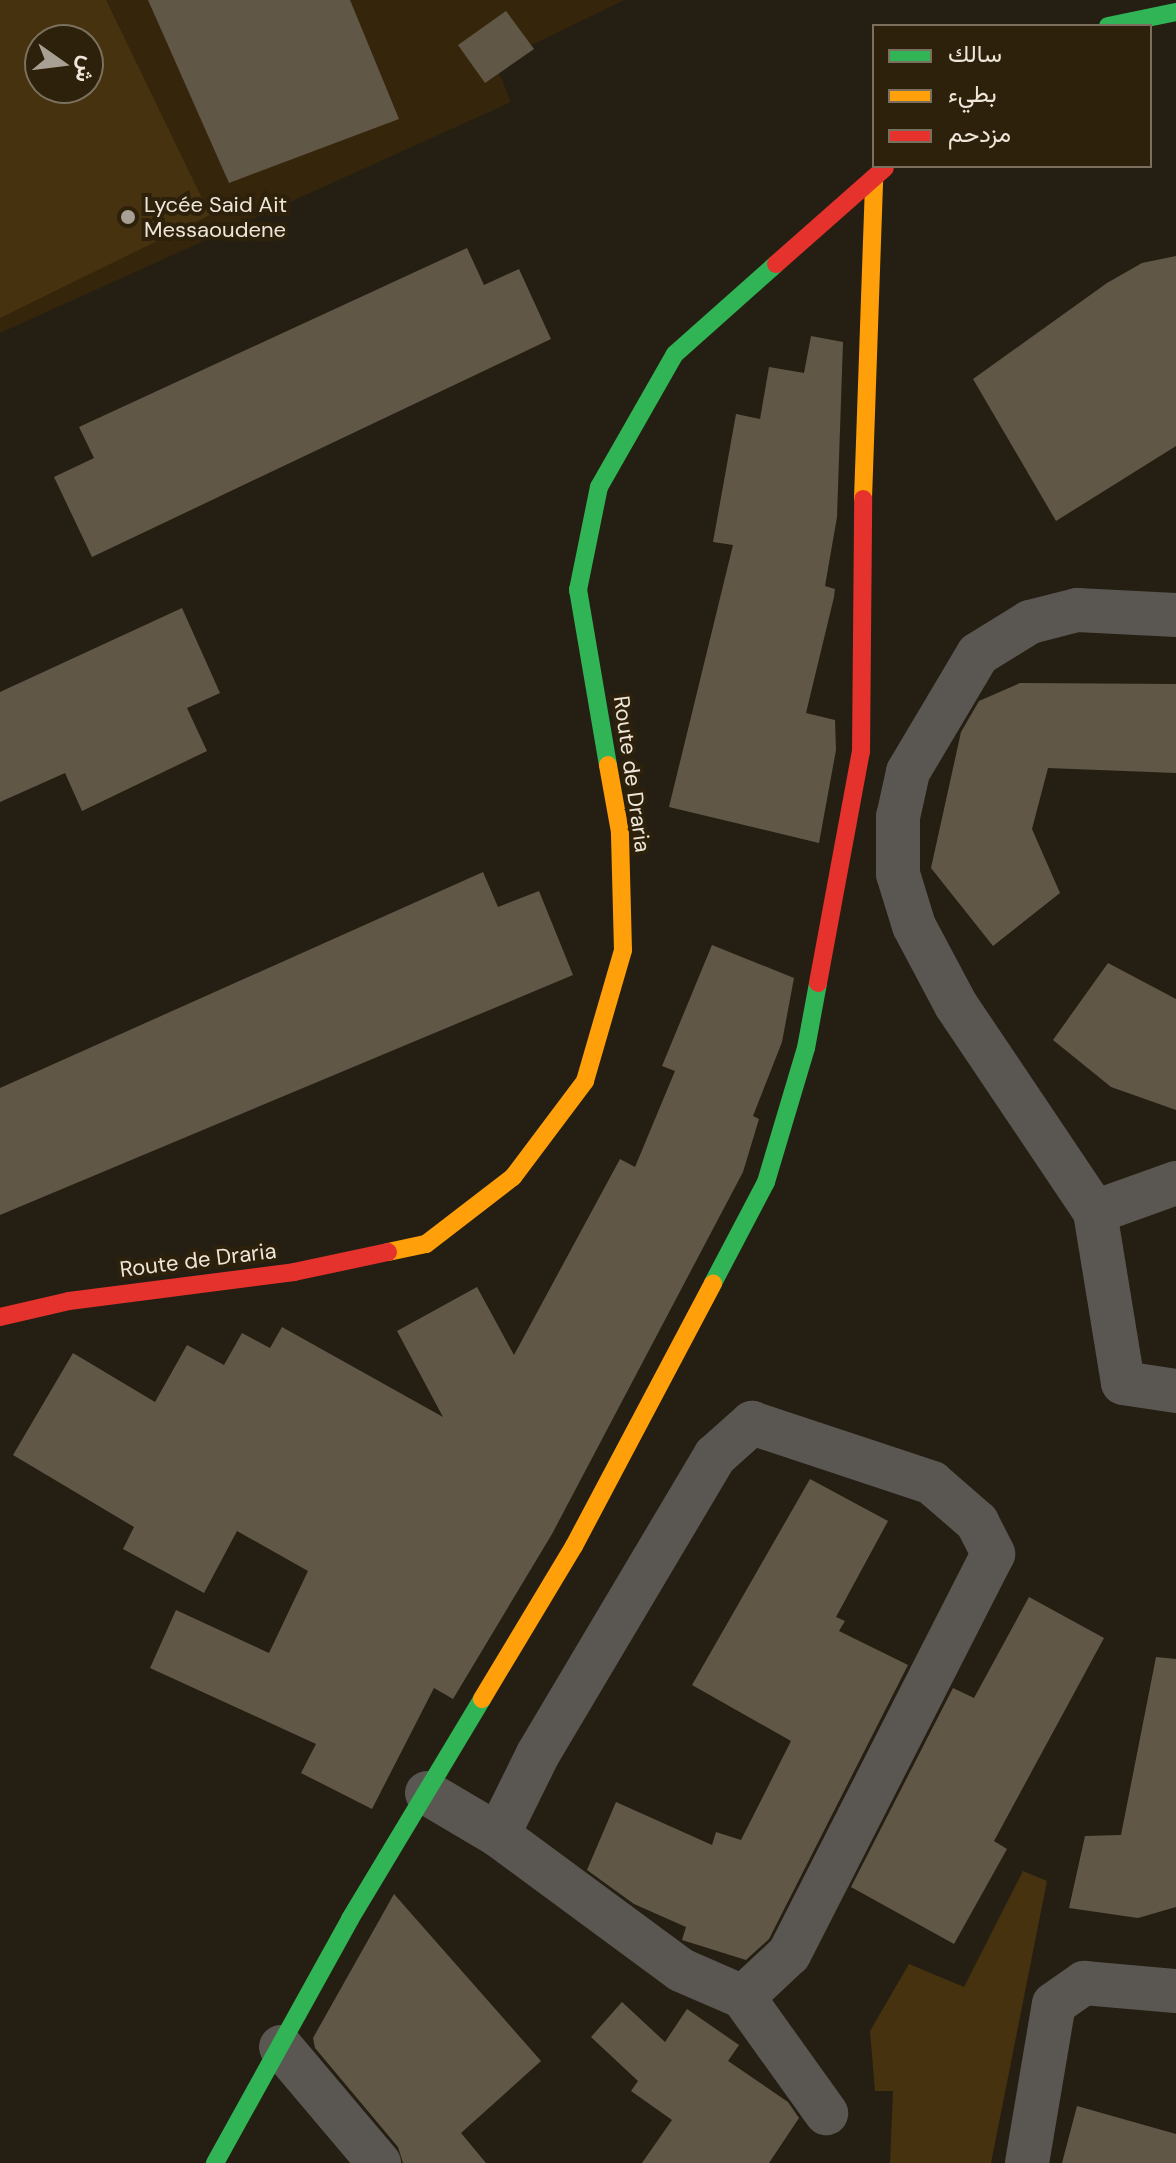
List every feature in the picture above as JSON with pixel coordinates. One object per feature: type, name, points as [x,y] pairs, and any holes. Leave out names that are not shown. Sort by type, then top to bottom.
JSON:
[{"type":"street","points":[[1118,24],[1176,12]]},
{"type":"street","points":[[215,2163],[427,1793],[574,1546],[766,1182],[806,1048],[861,752],[858,638],[881,173]]},
{"type":"street","name":"Route de Draria","points":[[0,1317],[69,1301],[294,1272],[426,1244],[513,1177],[585,1081],[623,950],[620,832],[578,590],[599,487],[675,354],[881,173]]},
{"type":"street","points":[[1176,615],[1077,610],[1030,622],[978,654],[908,772],[898,817],[898,874],[914,926],[956,1005],[1095,1212],[1123,1383],[1176,1391]]},
{"type":"street","points":[[1095,1212],[1176,1183]]},
{"type":"street","points":[[498,1835],[538,1754],[715,1456],[752,1423],[932,1483],[977,1522],[993,1554],[789,1954],[743,1997]]},
{"type":"street","points":[[427,1793],[498,1835],[681,1970],[743,1997],[826,2113]]},
{"type":"street","points":[[1027,2163],[1054,2004],[1084,1983],[1176,1991]]},
{"type":"street","points":[[281,2047],[379,2163]]},
{"type":"shaded area","name":"Lycée Said Ait Messaoudene","points":[[0,0],[624,0],[495,63],[511,102],[0,333]]},
{"type":"shaded area","points":[[0,0],[106,0],[210,215],[0,318]]},
{"type":"shaded area","points":[[1023,1871],[1047,1881],[991,2163],[890,2163],[893,2091],[875,2091],[870,2031],[909,1964],[964,1987]]},
{"type":"building","points":[[148,0],[350,0],[399,119],[229,183]]},
{"type":"building","points":[[506,11],[534,49],[485,83],[458,45]]},
{"type":"building","points":[[467,248],[484,285],[519,269],[551,339],[92,557],[54,477],[94,458],[79,427]]},
{"type":"building","points":[[1176,256],[1176,446],[1056,521],[973,379],[1107,283],[1142,263]]},
{"type":"building","points":[[811,336],[843,342],[837,517],[825,586],[835,589],[806,713],[835,720],[836,750],[819,843],[669,807],[733,545],[713,542],[736,414],[760,419],[769,367],[804,373]]},
{"type":"building","points":[[182,608],[220,693],[187,708],[207,751],[82,811],[65,773],[0,802],[0,692]]},
{"type":"building","points":[[1020,683],[1176,684],[1176,773],[1048,768],[1032,829],[1060,893],[993,946],[931,868],[961,732],[979,701]]},
{"type":"building","points":[[483,872],[498,907],[539,891],[573,975],[0,1215],[0,1088]]},
{"type":"building","points":[[712,945],[794,978],[782,1042],[753,1116],[759,1119],[743,1172],[552,1534],[453,1699],[434,1688],[372,1809],[301,1773],[316,1744],[150,1668],[176,1610],[269,1653],[308,1571],[237,1531],[204,1593],[123,1549],[134,1527],[13,1455],[73,1353],[155,1402],[187,1345],[224,1365],[242,1333],[270,1348],[282,1327],[443,1417],[397,1331],[477,1287],[514,1355],[620,1159],[635,1167],[675,1071],[662,1066]]},
{"type":"building","points":[[1108,963],[1176,999],[1176,1110],[1111,1087],[1053,1040]]},
{"type":"building","points":[[810,1479],[888,1521],[836,1617],[845,1621],[839,1631],[908,1665],[769,1939],[746,1960],[682,1940],[686,1927],[634,1904],[587,1870],[616,1802],[712,1845],[716,1832],[741,1840],[791,1741],[692,1685]]},
{"type":"building","points":[[1029,1597],[1104,1638],[994,1841],[1007,1849],[954,1944],[851,1887],[953,1688],[974,1698]]},
{"type":"building","points":[[1156,1657],[1176,1659],[1176,1907],[1138,1918],[1069,1908],[1085,1836],[1121,1835]]},
{"type":"building","points":[[394,1894],[541,2061],[461,2133],[486,2163],[403,2163],[398,2147],[315,2048],[313,2038]]},
{"type":"building","points":[[622,2002],[665,2042],[687,2009],[739,2045],[728,2061],[788,2102],[799,2118],[769,2163],[642,2163],[672,2120],[631,2091],[638,2081],[591,2037]]},
{"type":"building","points":[[1077,2106],[1176,2134],[1176,2163],[1062,2163]]},
{"type":"traffic: fast","points":[[1118,24],[1176,12]]},
{"type":"traffic: fast","points":[[608,765],[578,590],[599,487],[675,354],[776,264]]},
{"type":"traffic: fast","points":[[713,1283],[766,1182],[806,1048],[818,983]]},
{"type":"traffic: fast","points":[[215,2163],[350,1919],[482,1699]]},
{"type":"traffic: slow","points":[[863,499],[874,180]]},
{"type":"traffic: slow","points":[[388,1252],[426,1244],[513,1177],[585,1081],[623,950],[620,832],[608,765]]},
{"type":"traffic: slow","points":[[482,1699],[574,1546],[713,1283]]},
{"type":"traffic: jam","points":[[776,264],[885,168]]},
{"type":"traffic: jam","points":[[818,983],[861,752],[863,499]]},
{"type":"traffic: jam","points":[[0,1317],[69,1301],[294,1272],[388,1252]]},
{"type":"place","name":"Lycée Said Ait Messaoudene","points":[[128,217]]}]
